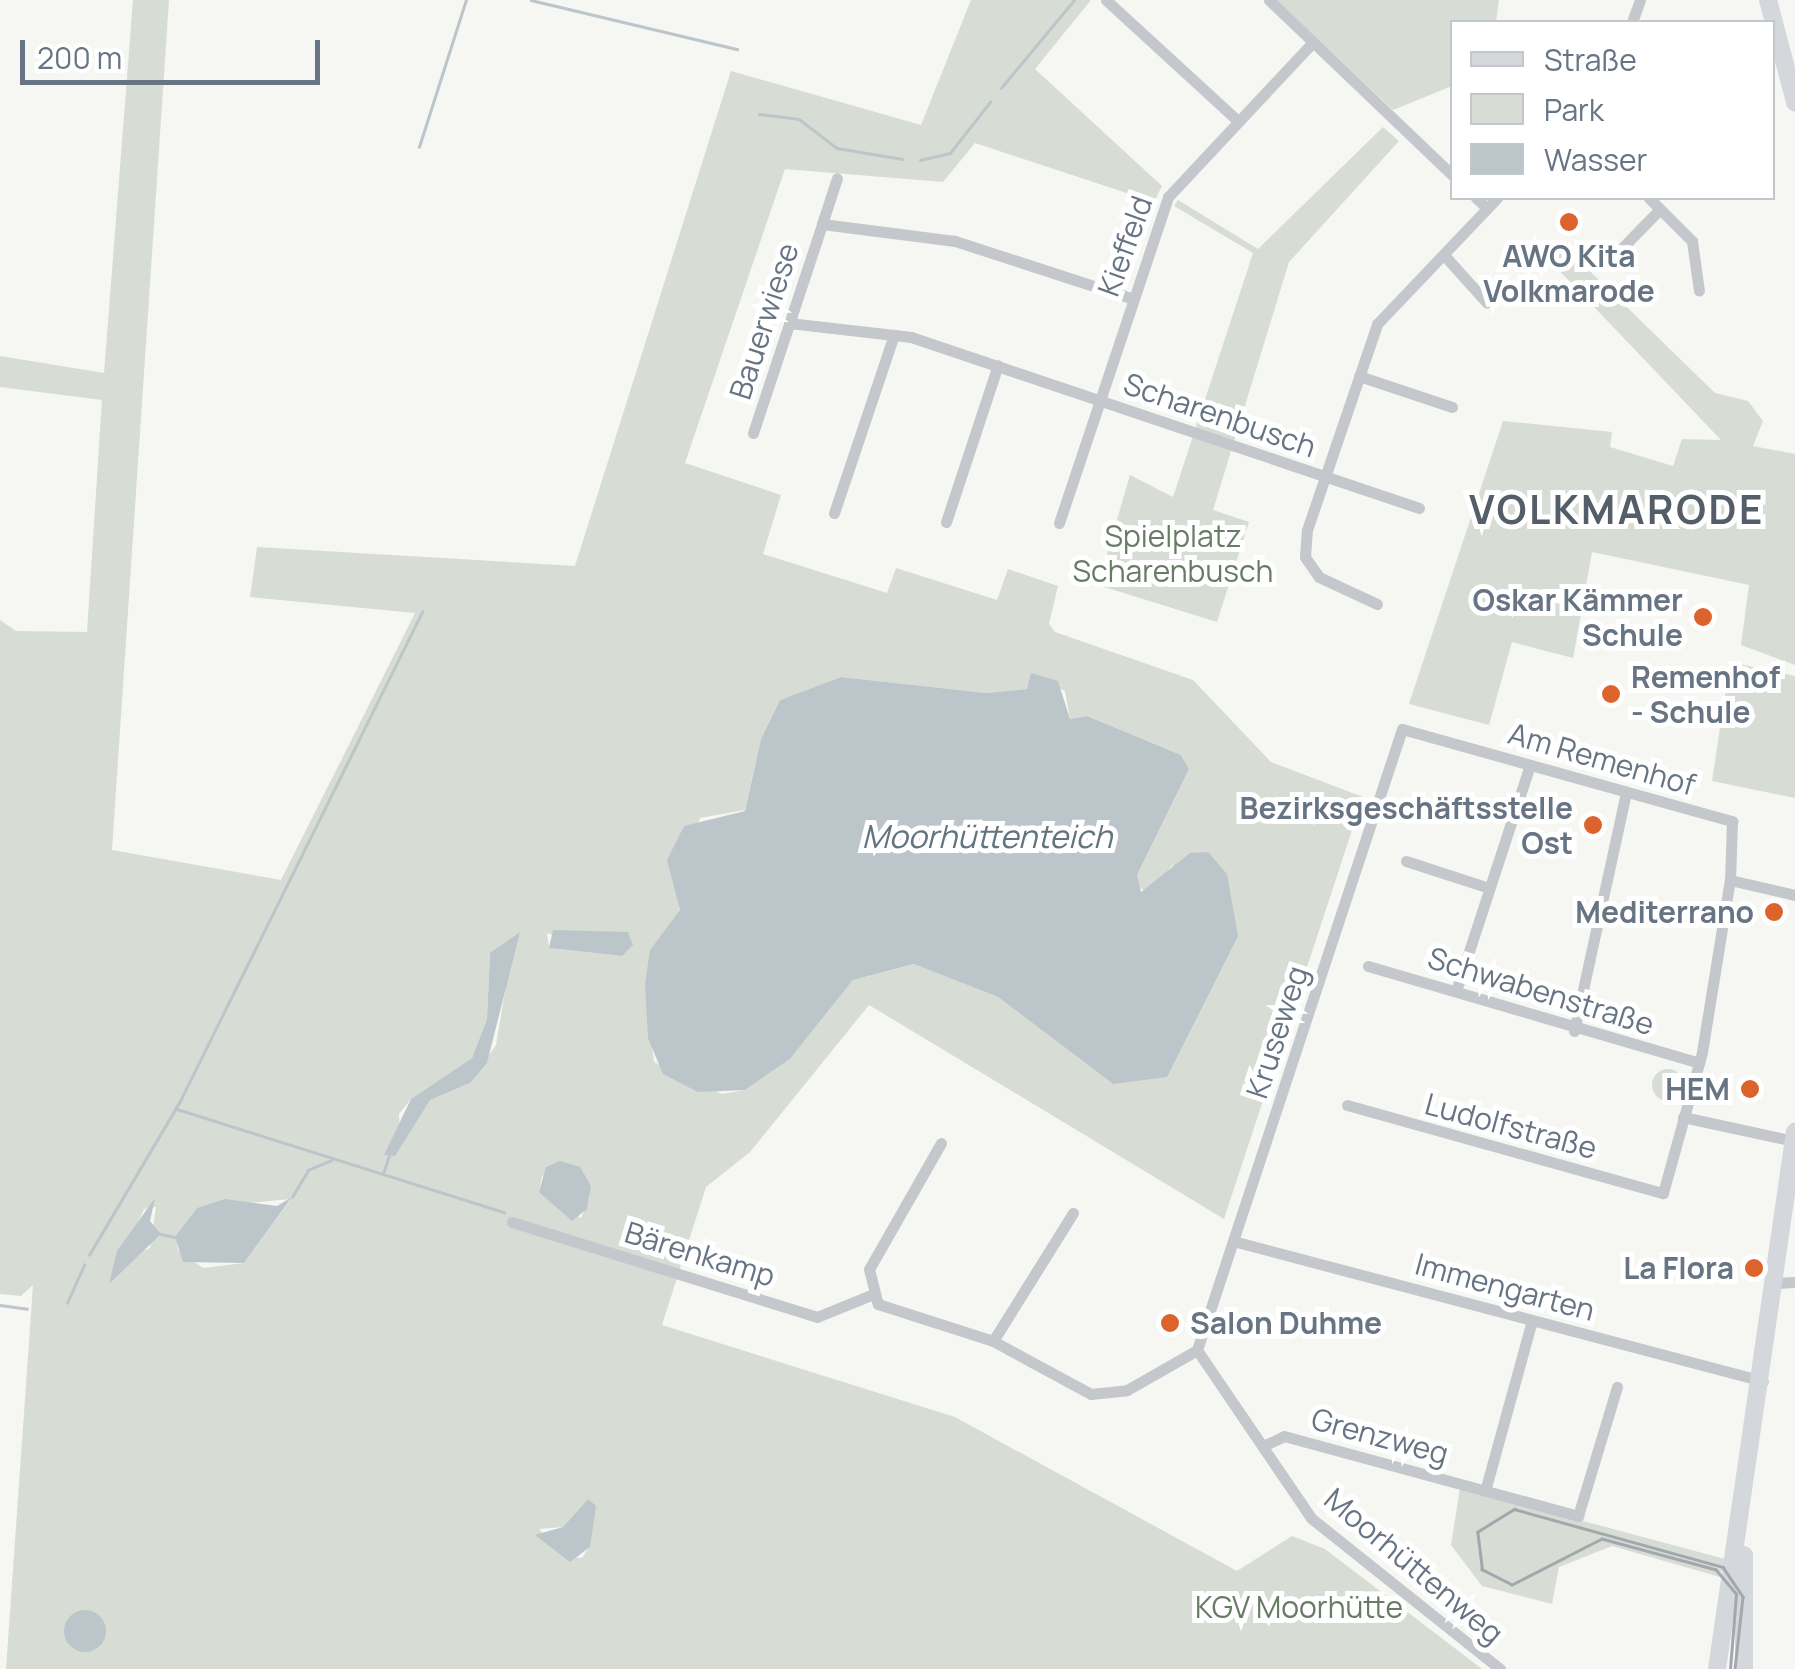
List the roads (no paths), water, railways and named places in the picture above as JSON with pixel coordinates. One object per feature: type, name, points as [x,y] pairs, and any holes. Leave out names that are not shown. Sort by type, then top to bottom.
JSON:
[{"type":"main road","points":[[1775,26],[1795,102]]},
{"type":"main road","points":[[1717,1669],[1742,1556],[1795,1132]]},
{"type":"main road","points":[[1742,1556],[1744,1669]]},
{"type":"street","points":[[1106,0],[1238,121]]},
{"type":"street","points":[[1269,0],[1450,173]]},
{"type":"street","name":"Kieffeld","points":[[1100,400],[1168,197],[1314,42]]},
{"type":"street","name":"Bauerwiese","points":[[754,434],[837,178]]},
{"type":"street","points":[[1478,200],[1487,208]]},
{"type":"street","points":[[1377,604],[1328,585],[1305,557],[1324,477],[1377,324],[1496,200]]},
{"type":"street","points":[[1651,200],[1696,247],[1698,290]]},
{"type":"street","points":[[1618,252],[1660,208]]},
{"type":"street","name":"Bauerwiese","points":[[822,224],[954,240],[1133,299]]},
{"type":"street","points":[[1444,255],[1488,303]]},
{"type":"street","name":"Scharenbusch","points":[[789,323],[894,335],[998,365],[1419,508]]},
{"type":"street","points":[[834,513],[894,335]]},
{"type":"street","points":[[946,522],[998,365]]},
{"type":"street","points":[[1358,376],[1452,407]]},
{"type":"street","name":"Scharenbusch","points":[[1058,523],[1100,400]]},
{"type":"street","name":"Am Remenhof","points":[[1402,728],[1732,821],[1730,880]]},
{"type":"street","name":"Kruseweg","points":[[1197,1350],[1402,728]]},
{"type":"street","points":[[1458,985],[1530,765]]},
{"type":"street","points":[[1574,1030],[1626,793]]},
{"type":"street","points":[[1406,861],[1490,888]]},
{"type":"street","points":[[1794,1141],[1683,1117],[1699,1064],[1730,880],[1795,896]]},
{"type":"street","name":"Schwabenstraße","points":[[1368,966],[1458,985],[1574,1030],[1699,1064]]},
{"type":"street","name":"Ludolfstraße","points":[[1346,1105],[1662,1193],[1683,1117]]},
{"type":"street","points":[[941,1143],[870,1268],[871,1295],[888,1310],[993,1341],[1106,1395],[1197,1350]]},
{"type":"street","points":[[993,1341],[1073,1213]]},
{"type":"street","name":"Bärenkamp","points":[[512,1222],[817,1316],[871,1295]]},
{"type":"street","name":"Immengarten","points":[[1233,1240],[1763,1381]]},
{"type":"street","points":[[1775,1283],[1795,1282]]},
{"type":"street","points":[[1485,1491],[1532,1320]]},
{"type":"street","name":"Moorhüttenweg","points":[[1197,1350],[1310,1518],[1500,1669]]},
{"type":"street","name":"Grenzweg","points":[[1263,1446],[1284,1436],[1578,1516],[1617,1386]]},
{"type":"water","name":"Moorhüttenteich","points":[[1031,673],[1058,681],[1070,719],[1087,716],[1181,755],[1189,769],[1137,875],[1141,892],[1190,853],[1208,852],[1227,874],[1238,936],[1167,1077],[1113,1084],[998,997],[914,964],[853,980],[790,1059],[745,1090],[698,1092],[663,1074],[648,1038],[645,984],[650,950],[680,910],[667,860],[684,826],[745,811],[761,739],[780,700],[841,677],[986,693],[1027,689]]},
{"type":"water","points":[[553,930],[628,932],[633,945],[622,956],[549,948]]},
{"type":"water","points":[[520,932],[487,1063],[470,1083],[430,1100],[395,1156],[384,1155],[411,1099],[472,1058],[487,1019],[490,953]]},
{"type":"water","points":[[560,1161],[580,1167],[591,1186],[587,1209],[572,1221],[539,1192],[546,1167]]},
{"type":"water","points":[[292,1197],[244,1263],[183,1262],[175,1237],[197,1208],[225,1199],[277,1206]]},
{"type":"water","points":[[155,1198],[150,1221],[161,1234],[109,1284],[117,1251]]},
{"type":"water","points":[[588,1499],[596,1506],[590,1547],[570,1562],[535,1535],[563,1527]]},
{"type":"water","points":[[85,1610],[100,1616],[106,1631],[100,1646],[85,1652],[70,1646],[64,1631],[70,1616]]},
{"type":"waterway","points":[[419,147],[466,0]]},
{"type":"waterway","points":[[531,0],[737,49]]},
{"type":"waterway","points":[[1001,88],[1074,0]]},
{"type":"waterway","points":[[920,160],[950,153],[990,102]]},
{"type":"waterway","points":[[759,114],[799,119],[837,148],[902,159]]},
{"type":"waterway","points":[[89,1255],[180,1101],[422,612]]},
{"type":"waterway","points":[[177,1109],[504,1212]]},
{"type":"waterway","points":[[383,1174],[389,1155]]},
{"type":"waterway","points":[[292,1197],[308,1170],[331,1160]]},
{"type":"waterway","points":[[161,1234],[175,1237]]},
{"type":"waterway","points":[[67,1303],[84,1265]]},
{"type":"waterway","points":[[0,1305],[27,1309]]},
{"type":"tram line","points":[[1730,1669],[1736,1594],[1716,1570],[1602,1539],[1512,1585],[1482,1570],[1477,1532],[1514,1509],[1723,1567],[1743,1597],[1735,1669]]},
{"type":"place","name":"AWO Kita Volkmarode","points":[[1569,222]]},
{"type":"place","name":"Oskar Kämmer Schule","points":[[1703,617]]},
{"type":"place","name":"Remenhof - Schule","points":[[1611,694]]},
{"type":"place","name":"Bezirksgeschäftsstelle Ost","points":[[1593,825]]},
{"type":"place","name":"Mediterrano","points":[[1774,912]]},
{"type":"place","name":"HEM","points":[[1750,1089]]},
{"type":"place","name":"La Flora","points":[[1754,1268]]},
{"type":"place","name":"Salon Duhme","points":[[1170,1323]]},
{"type":"district","name":"VOLKMARODE","points":[[1617,509]]},
{"type":"park label","name":"Spielplatz Scharenbusch","points":[[1173,553]]},
{"type":"park label","name":"KGV Moorhütte","points":[[1299,1607]]}]
